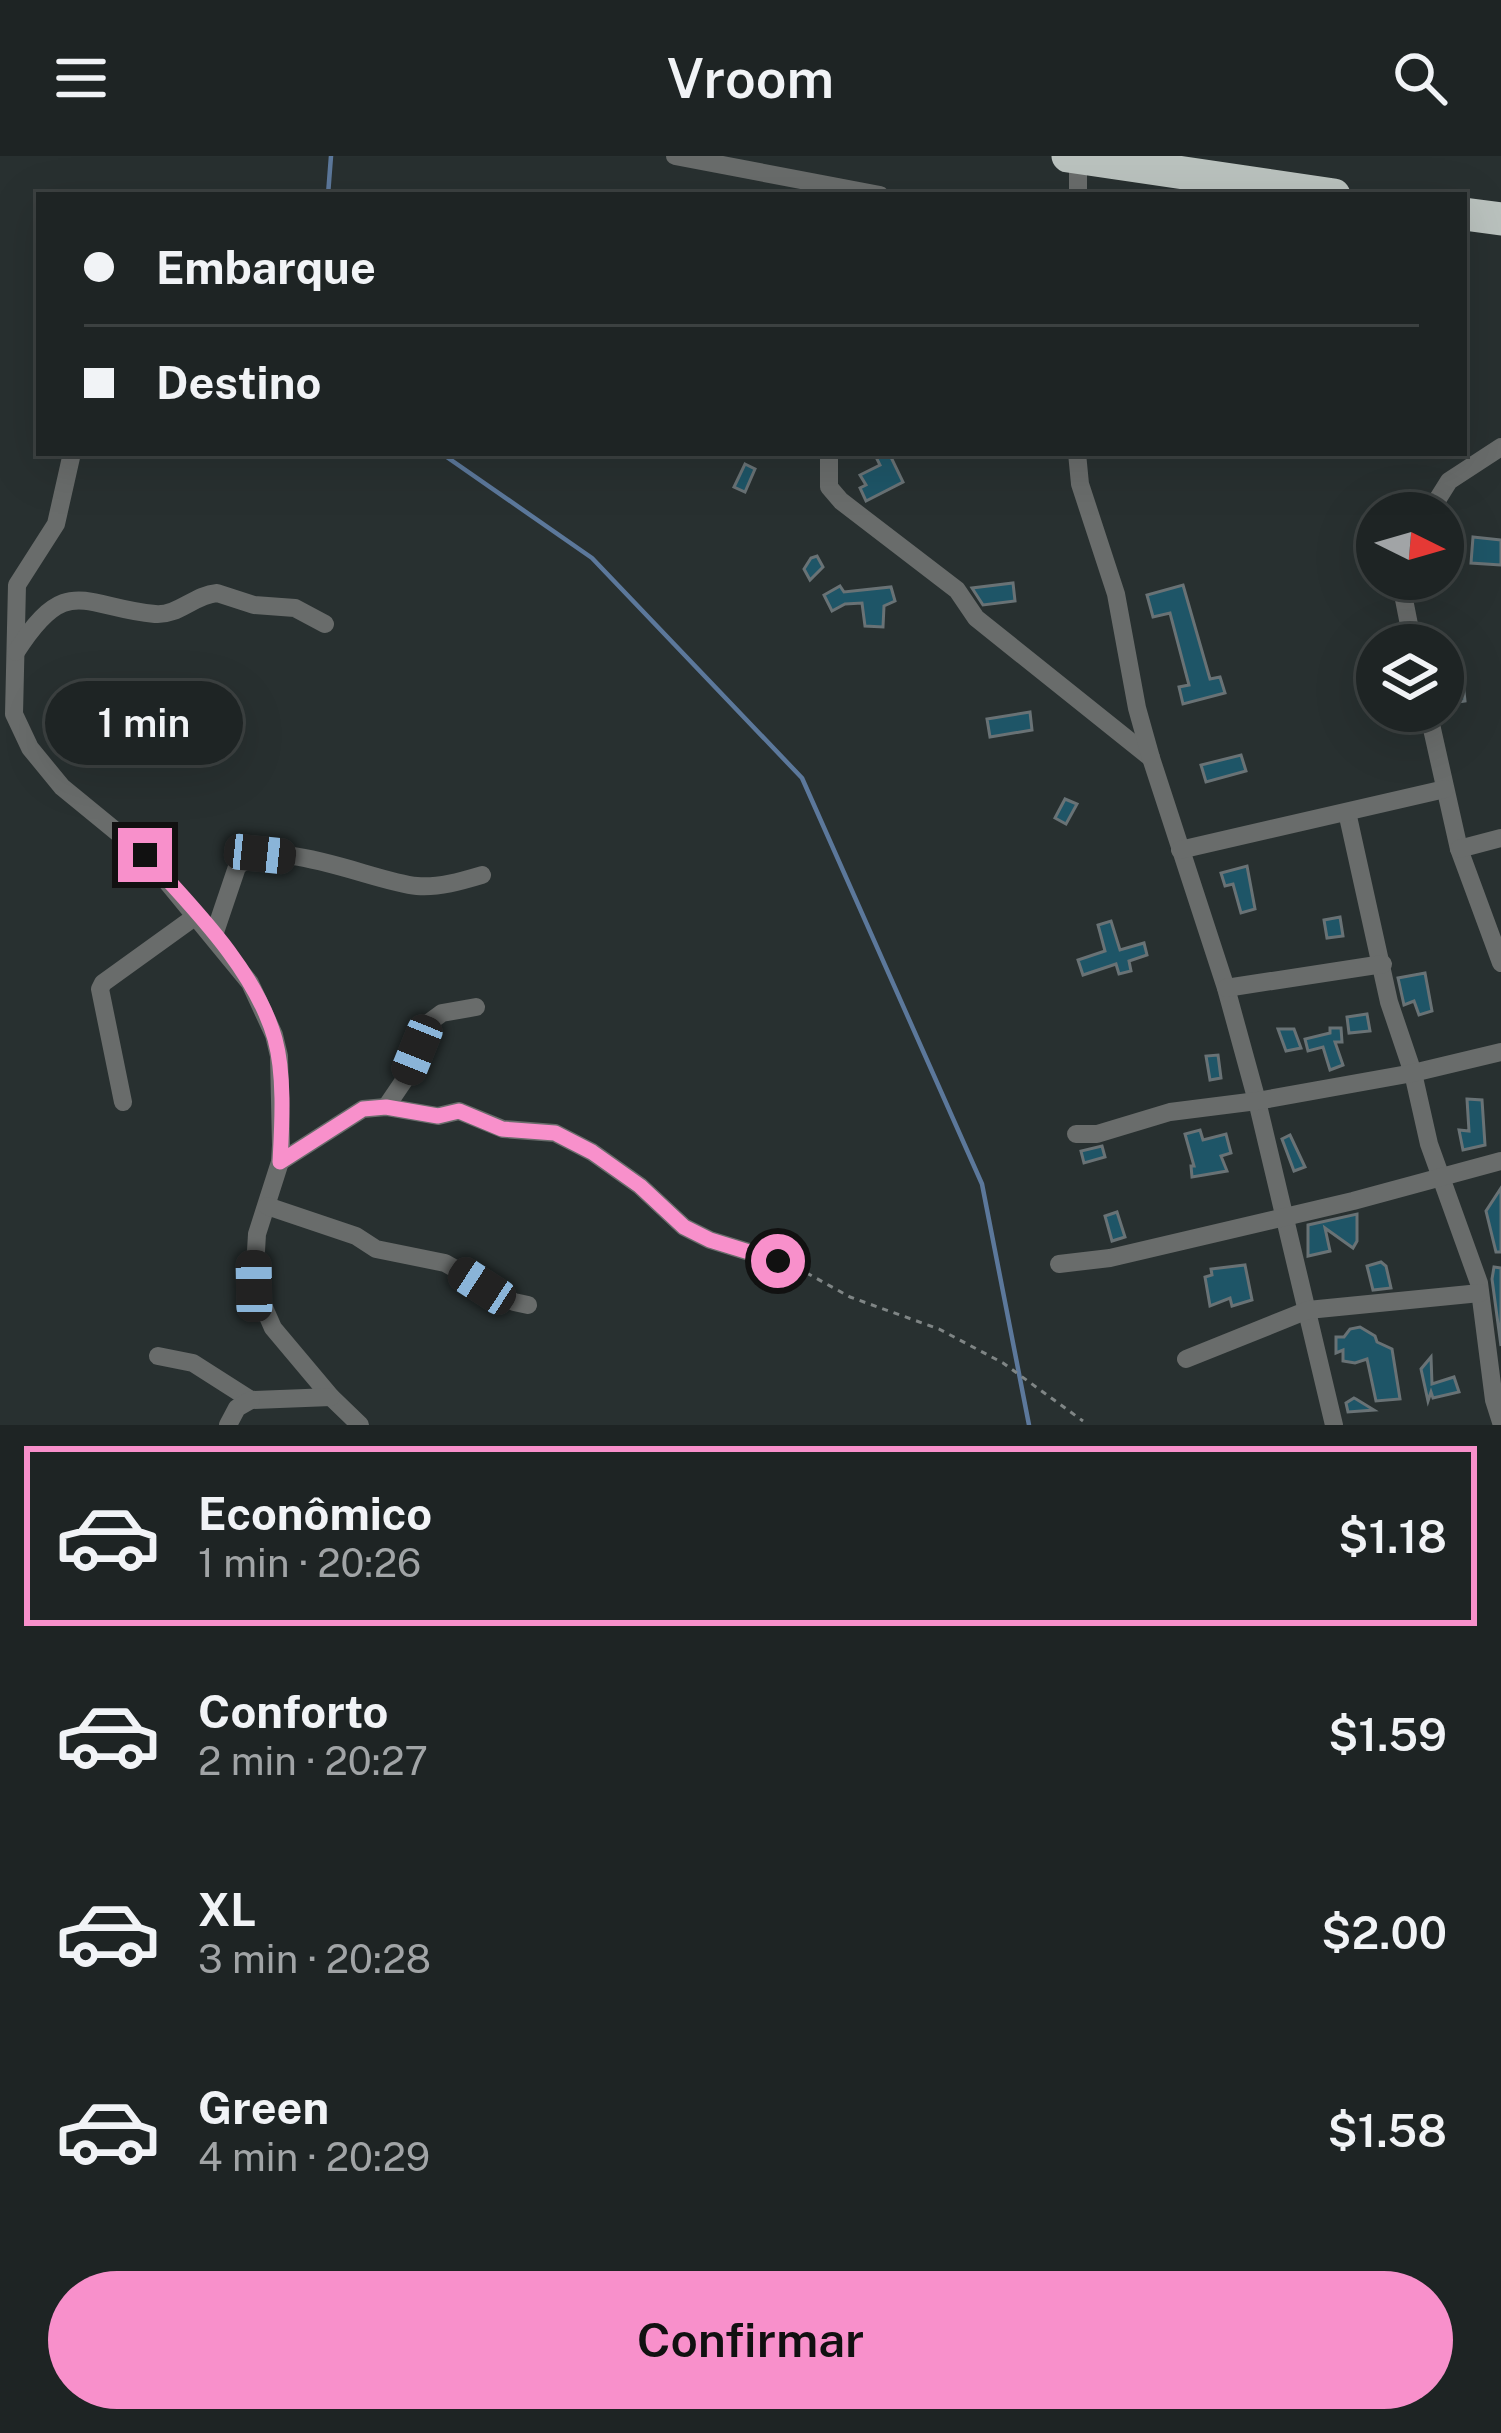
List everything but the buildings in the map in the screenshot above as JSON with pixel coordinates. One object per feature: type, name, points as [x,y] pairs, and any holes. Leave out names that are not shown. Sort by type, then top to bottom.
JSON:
[{"type":"highway","points":[[1068,156],[1314,192]]},
{"type":"highway","points":[[1467,214],[1501,219]]},
{"type":"street","points":[[675,156],[776,166],[862,192]]},
{"type":"street","points":[[1078,157],[1078,192]]},
{"type":"street","points":[[1442,492],[1449,481],[1501,447]]},
{"type":"street","points":[[20,731],[14,714],[17,585],[56,524],[71,456]]},
{"type":"street","points":[[829,456],[829,487],[842,501],[957,590],[976,618],[1150,758]]},
{"type":"street","points":[[1077,456],[1080,484],[1116,595],[1150,758],[1226,988],[1257,1101],[1334,1425]]},
{"type":"street","points":[[14,656],[50,611],[83,599],[158,614],[217,592],[254,605],[295,608],[325,624]]},
{"type":"street","points":[[0,704],[62,788],[145,855],[250,982],[279,1056],[280,1162],[257,1234],[254,1286],[273,1328],[360,1425]]},
{"type":"street","points":[[1432,732],[1459,849],[1486,918],[1492,949],[1501,963]]},
{"type":"street","points":[[1180,850],[1445,789]]},
{"type":"street","points":[[1347,812],[1389,1002],[1413,1073],[1429,1144],[1480,1292],[1501,1422]]},
{"type":"street","points":[[1459,849],[1501,838]]},
{"type":"street","points":[[214,935],[237,867],[260,854],[310,859],[417,886],[482,875]]},
{"type":"street","points":[[122,1102],[100,989],[103,982],[196,916]]},
{"type":"street","points":[[1226,988],[1383,964]]},
{"type":"street","points":[[386,1107],[406,1076],[427,1024],[442,1013],[476,1007]]},
{"type":"street","points":[[1076,1134],[1097,1134],[1170,1112],[1413,1073],[1501,1052]]},
{"type":"street","points":[[280,1162],[363,1109],[386,1107],[424,1115],[459,1111],[502,1129],[555,1133],[640,1186],[684,1227],[778,1261]]},
{"type":"street","points":[[1059,1264],[1110,1258],[1501,1160]]},
{"type":"street","points":[[267,1206],[356,1237],[376,1250],[445,1263],[498,1294],[528,1304]]},
{"type":"street","points":[[1186,1359],[1308,1310],[1480,1292]]},
{"type":"street","points":[[158,1356],[193,1364],[251,1400]]},
{"type":"street","points":[[228,1425],[237,1408],[251,1400],[331,1397]]},
{"type":"path","points":[[778,1261],[803,1269],[850,1297],[939,1329],[1003,1363],[1083,1420]]},
{"type":"waterway","points":[[328,192],[331,156]]},
{"type":"waterway","points":[[445,456],[592,558],[802,778],[982,1184],[1029,1425]]},
{"type":"route","points":[[145,855],[250,982],[274,1035],[279,1056],[280,1162],[363,1109],[386,1107],[438,1116],[459,1111],[502,1129],[555,1133],[640,1186],[684,1227],[778,1261]]}]
